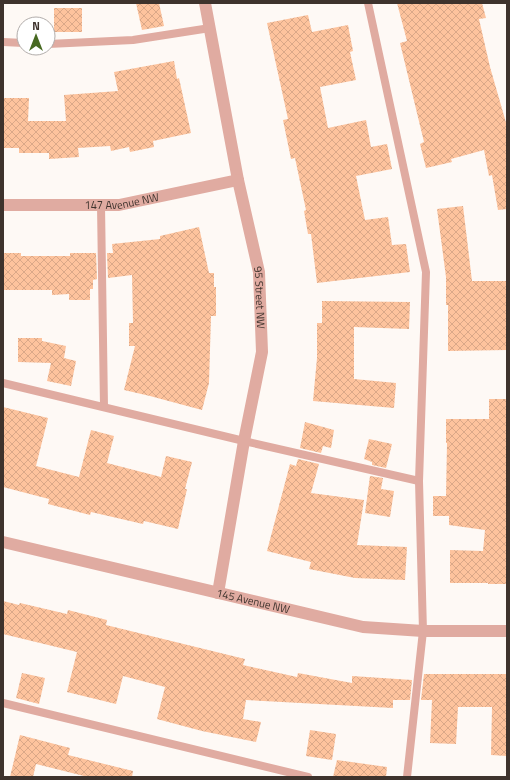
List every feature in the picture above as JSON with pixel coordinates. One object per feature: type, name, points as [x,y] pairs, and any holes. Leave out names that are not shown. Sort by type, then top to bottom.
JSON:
[{"type":"street","name":"95 Street NW","points":[[205,3],[238,180],[259,272],[262,352],[244,441],[218,593]]},
{"type":"street","name":"147 Avenue NW","points":[[3,205],[119,205],[238,180]]},
{"type":"street","name":"145 Avenue NW","points":[[3,542],[363,627],[423,630],[507,631]]},
{"type":"lane","points":[[368,3],[426,272],[419,481],[423,630],[407,777]]},
{"type":"lane","points":[[56,44],[133,40],[210,28]]},
{"type":"lane","points":[[3,42],[16,43]]},
{"type":"lane","points":[[101,205],[104,407]]},
{"type":"lane","points":[[3,383],[419,481]]},
{"type":"lane","points":[[3,704],[308,777]]},
{"type":"building","points":[[136,3],[159,3],[164,26],[142,30]]},
{"type":"building","points":[[397,3],[482,3],[486,18],[479,19],[490,67],[507,126],[507,209],[498,210],[492,175],[489,176],[484,150],[451,159],[452,162],[426,168],[420,144],[424,142],[400,43],[407,41]]},
{"type":"building","points":[[54,8],[82,8],[82,32],[56,32],[56,16],[54,16]]},
{"type":"building","points":[[308,15],[312,32],[348,25],[353,51],[350,52],[356,80],[320,87],[328,128],[366,120],[371,147],[387,144],[392,169],[356,176],[365,220],[388,217],[392,245],[406,244],[410,272],[317,283],[311,234],[308,234],[304,211],[306,210],[295,158],[291,159],[283,120],[288,119],[267,23]]},
{"type":"building","points":[[174,61],[177,79],[179,78],[191,133],[153,141],[154,147],[130,152],[129,147],[111,151],[110,146],[78,148],[79,157],[49,159],[49,153],[19,153],[19,148],[3,148],[3,98],[29,98],[28,121],[66,121],[64,95],[118,91],[114,72]]},
{"type":"building","points":[[463,206],[472,281],[507,281],[507,350],[448,351],[448,305],[446,305],[446,277],[437,209]]},
{"type":"building","points":[[199,227],[209,273],[214,273],[214,287],[216,287],[216,316],[211,316],[209,383],[202,410],[124,390],[135,346],[129,346],[129,323],[133,323],[132,275],[108,278],[107,253],[113,253],[112,244],[160,239],[160,236]]},
{"type":"building","points":[[3,253],[21,253],[21,256],[70,256],[70,253],[96,253],[97,279],[93,280],[93,289],[90,289],[90,300],[69,300],[69,294],[52,295],[52,290],[3,290]]},
{"type":"building","points":[[322,301],[410,302],[409,329],[354,327],[354,379],[396,383],[394,408],[313,401],[317,358],[317,323],[322,323]]},
{"type":"building","points":[[18,338],[42,338],[42,341],[66,346],[64,358],[76,361],[71,386],[47,381],[51,363],[18,362]]},
{"type":"building","points":[[489,399],[507,399],[507,584],[450,583],[450,550],[483,551],[485,530],[449,525],[449,516],[433,516],[433,496],[446,496],[446,419],[489,419]]},
{"type":"building","points":[[3,407],[48,418],[36,466],[79,477],[91,430],[114,436],[107,463],[161,477],[166,456],[192,462],[185,489],[187,489],[178,529],[144,521],[143,524],[91,512],[90,515],[48,504],[49,499],[3,487]]},
{"type":"building","points":[[305,422],[334,430],[331,448],[323,446],[321,453],[300,448]]},
{"type":"building","points":[[369,439],[392,444],[386,468],[372,465],[372,462],[364,459]]},
{"type":"building","points":[[298,459],[319,464],[311,493],[364,500],[357,545],[407,547],[405,580],[355,578],[309,569],[311,562],[267,551],[290,464],[296,466]]},
{"type":"building","points":[[370,476],[383,478],[381,489],[394,491],[390,517],[365,513]]},
{"type":"building","points":[[3,601],[19,605],[20,603],[67,614],[68,610],[107,620],[106,625],[245,659],[243,665],[297,677],[298,673],[352,683],[352,676],[412,680],[410,700],[393,700],[393,708],[246,700],[243,719],[261,722],[256,742],[202,731],[157,719],[165,687],[123,676],[116,704],[67,692],[77,652],[3,634]]},
{"type":"building","points":[[22,673],[45,678],[39,704],[16,698]]},
{"type":"building","points":[[424,674],[507,674],[507,756],[491,755],[492,707],[458,707],[456,744],[430,743],[432,700],[421,700]]},
{"type":"building","points":[[310,730],[336,734],[332,760],[306,756]]},
{"type":"building","points":[[20,735],[70,748],[68,755],[133,771],[132,777],[88,777],[36,764],[33,777],[10,777]]},
{"type":"building","points":[[337,760],[387,767],[386,777],[333,777]]}]
